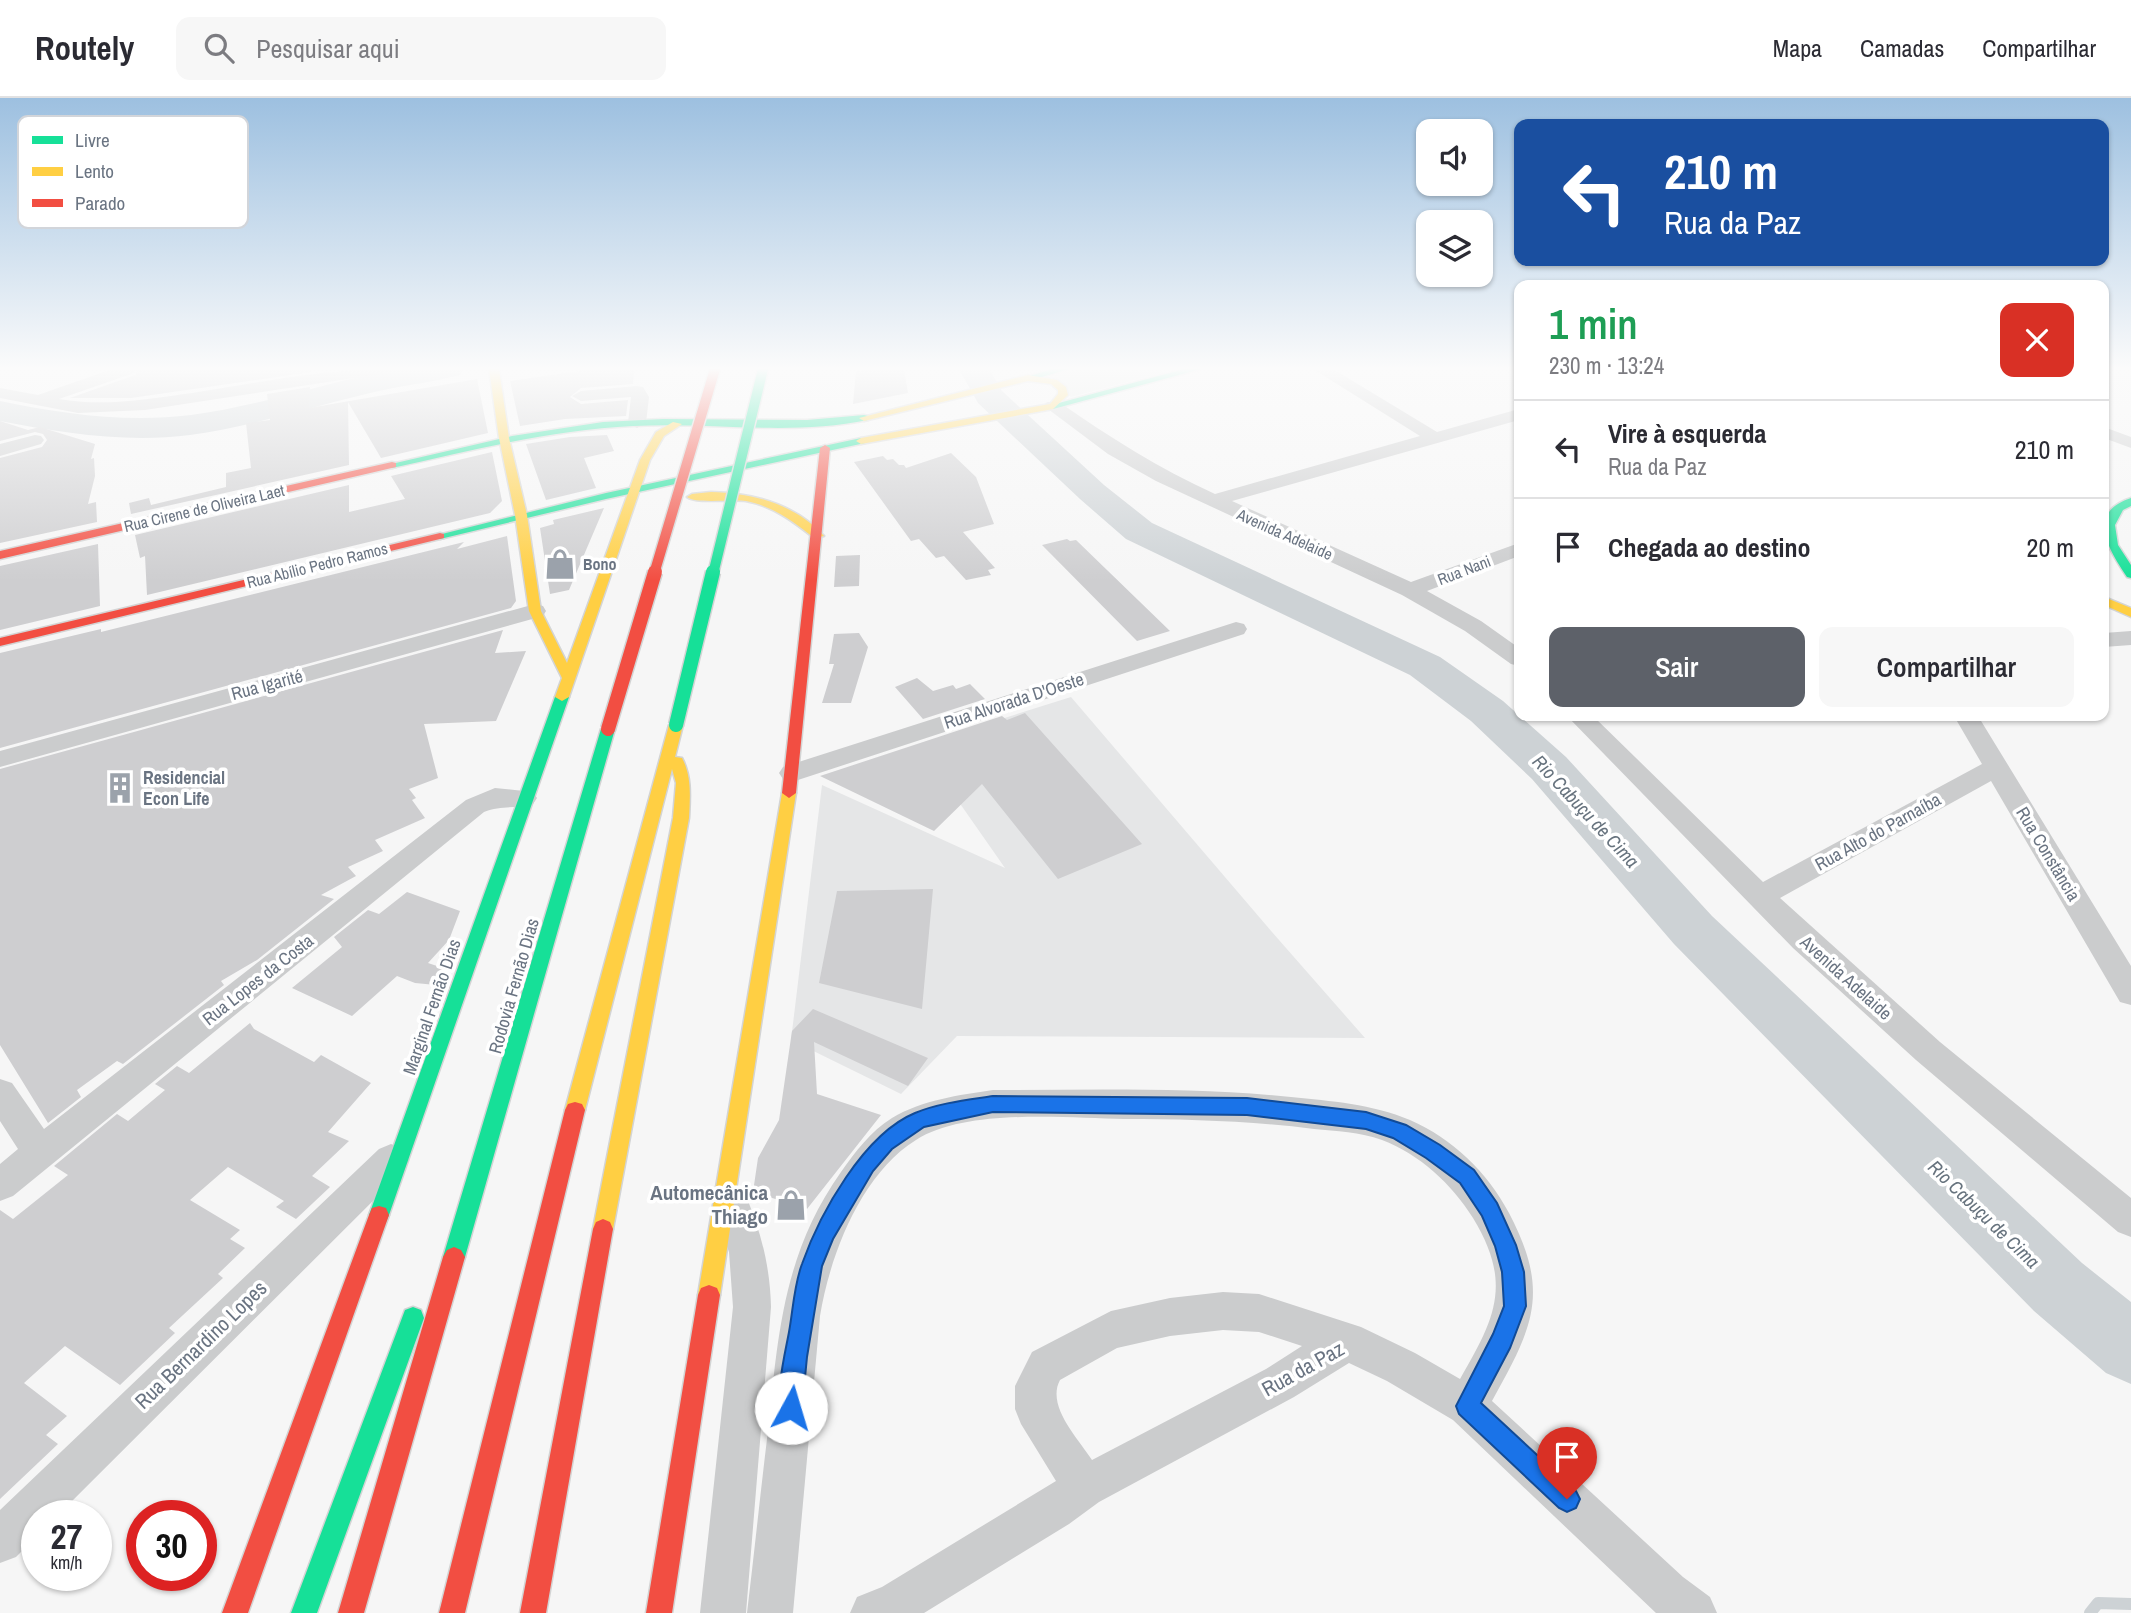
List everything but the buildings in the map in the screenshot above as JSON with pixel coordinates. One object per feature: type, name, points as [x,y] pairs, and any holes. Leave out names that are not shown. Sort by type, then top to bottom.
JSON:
[{"type":"main road","name":"Rua Cirene de Oliveira Laet","points":[[0,555],[501,440]]},
{"type":"main road","points":[[504,440],[522,515],[535,611],[568,677]]},
{"type":"main road","name":"Marginal Fernão Dias","points":[[234,1613],[403,1149],[524,798],[635,489],[656,440]]},
{"type":"main road","name":"Rodovia Fernão Dias","points":[[351,1613],[694,440]]},
{"type":"main road","points":[[452,1613],[576,1106],[676,725],[745,440]]},
{"type":"main road","name":"Rua Abílio Pedro Ramos","points":[[0,642],[522,515],[871,440]]},
{"type":"main road","points":[[659,1613],[792,773],[825,448]]},
{"type":"main road","points":[[624,520],[680,498],[708,495],[753,499],[792,513],[818,536]]},
{"type":"main road","points":[[2109,520],[2117,508],[2131,501]]},
{"type":"main road","points":[[2109,536],[2116,556],[2131,575]]},
{"type":"main road","points":[[2109,591],[2127,593]]},
{"type":"main road","points":[[2109,603],[2131,613]]},
{"type":"main road","points":[[533,1613],[640,1026],[681,818],[682,783],[671,742]]},
{"type":"main road","points":[[304,1613],[411,1323],[476,1187]]},
{"type":"street","points":[[0,450],[35,440]]},
{"type":"street","name":"Avenida Adelaide","points":[[1099,440],[1211,501],[1410,590],[1473,626],[1514,655]]},
{"type":"street","points":[[1211,501],[1429,440]]},
{"type":"street","name":"Rua Nani","points":[[1410,590],[1514,551]]},
{"type":"street","name":"Rua Igarité","points":[[0,759],[535,611]]},
{"type":"street","name":"Rua Alvorada D'Oeste","points":[[792,773],[1236,629]]},
{"type":"street","points":[[2109,640],[2131,638]]},
{"type":"street","name":"Avenida Adelaide","points":[[1584,721],[1759,897],[1928,1051],[2131,1220]]},
{"type":"street","name":"Rua Constância","points":[[1969,721],[2131,993]]},
{"type":"street","name":"Rua Alto do Parnaíba","points":[[1759,897],[1996,767]]},
{"type":"street","name":"Rua Lopes da Costa","points":[[0,1185],[475,806],[495,797],[524,798]]},
{"type":"street","points":[[0,1093],[40,1153]]},
{"type":"street","points":[[771,1613],[796,1357],[811,1266],[824,1234],[866,1164],[885,1143],[919,1120],[959,1109],[993,1104],[1247,1107],[1366,1121],[1399,1131],[1467,1177],[1489,1209],[1506,1245],[1513,1272],[1515,1306],[1502,1340],[1467,1406]]},
{"type":"street","name":"Rua Bernardino Lopes","points":[[0,1541],[403,1149]]},
{"type":"street","points":[[723,1613],[752,1307],[752,1272],[747,1241],[726,1192]]},
{"type":"street","points":[[1084,1487],[1036,1409],[1035,1387],[1046,1366],[1111,1330],[1170,1317],[1223,1311],[1259,1313],[1348,1341]]},
{"type":"street","name":"Rua da Paz","points":[[873,1613],[919,1590],[1054,1509],[1084,1487],[1280,1383],[1348,1341],[1401,1367],[1467,1406],[1667,1593],[1694,1613]]},
{"type":"shaded area","points":[[1071,697],[1365,1038],[957,1036],[901,1094],[791,1040],[822,785],[1005,868],[919,745]]},
{"type":"waterway","name":"Rio Cabuçu de Cima","points":[[1036,440],[1139,531],[1425,666],[1487,711],[1549,768],[1693,930],[2058,1287],[2131,1348]]},
{"type":"waterway","points":[[2090,1613],[2098,1603],[2131,1604]]},
{"type":"traffic: fast","points":[[392,465],[509,440]]},
{"type":"traffic: fast","points":[[676,725],[746,440]]},
{"type":"traffic: fast","points":[[440,536],[606,496],[861,441]]},
{"type":"traffic: fast","points":[[2131,501],[2119,508],[2109,525],[2112,545],[2131,574]]},
{"type":"traffic: fast","points":[[379,1215],[562,697]]},
{"type":"traffic: fast","points":[[454,1257],[608,729]]},
{"type":"traffic: fast","points":[[304,1613],[413,1318]]},
{"type":"traffic: slow","points":[[504,440],[521,515]]},
{"type":"traffic: slow","points":[[562,697],[645,460],[657,440]]},
{"type":"traffic: slow","points":[[861,441],[868,440]]},
{"type":"traffic: slow","points":[[692,497],[729,496],[760,501],[789,514],[818,536]]},
{"type":"traffic: slow","points":[[521,515],[535,611],[568,677]]},
{"type":"traffic: slow","points":[[2109,603],[2131,613]]},
{"type":"traffic: slow","points":[[575,1110],[676,725]]},
{"type":"traffic: slow","points":[[603,1229],[681,818],[683,783],[677,761]]},
{"type":"traffic: slow","points":[[709,1295],[789,793]]},
{"type":"traffic: jam","points":[[608,729],[694,440]]},
{"type":"traffic: jam","points":[[789,793],[825,448]]},
{"type":"traffic: jam","points":[[0,555],[392,465]]},
{"type":"traffic: jam","points":[[0,642],[440,536]]},
{"type":"traffic: jam","points":[[452,1613],[575,1110]]},
{"type":"traffic: jam","points":[[235,1613],[379,1215]]},
{"type":"traffic: jam","points":[[533,1613],[603,1229]]},
{"type":"traffic: jam","points":[[351,1613],[454,1257]]},
{"type":"traffic: jam","points":[[659,1613],[709,1295]]},
{"type":"place","name":"Bono","points":[[560,564]]},
{"type":"place","name":"Residencial Econ Life","points":[[120,788]]},
{"type":"place","name":"Automecânica Thiago","points":[[791,1205]]},
{"type":"route","points":[[791,1408],[796,1357],[811,1266],[824,1234],[866,1164],[900,1131],[919,1120],[959,1109],[993,1104],[1247,1107],[1366,1121],[1399,1131],[1467,1177],[1489,1209],[1506,1245],[1513,1272],[1515,1306],[1502,1340],[1467,1406],[1567,1499]]}]
